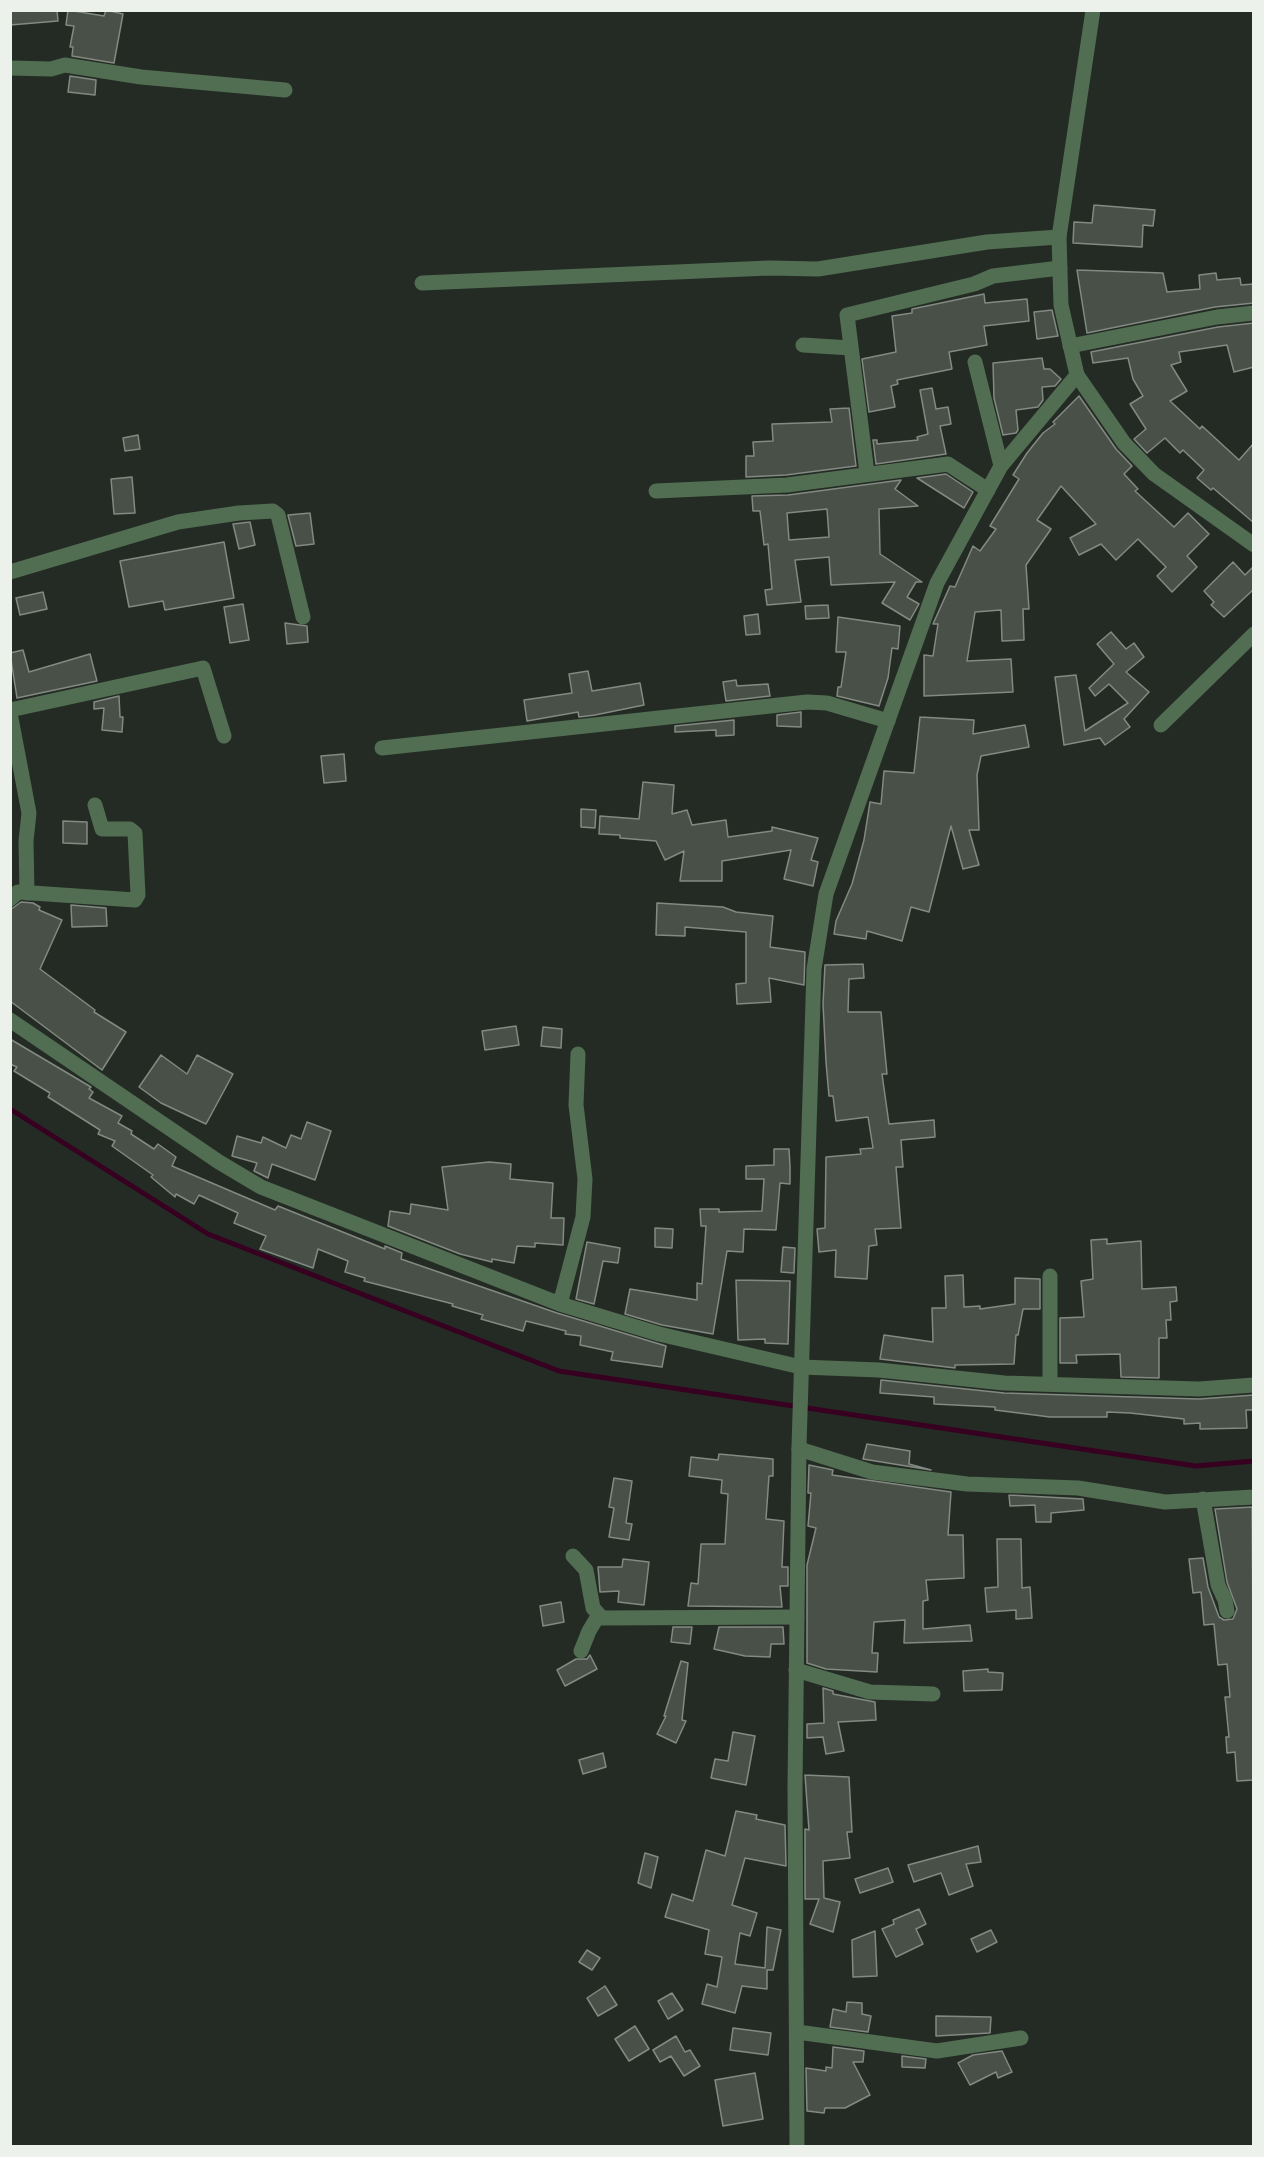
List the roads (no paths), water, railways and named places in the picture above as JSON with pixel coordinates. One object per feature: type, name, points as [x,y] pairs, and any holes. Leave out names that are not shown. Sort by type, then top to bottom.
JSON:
[{"type":"street","points":[[1091,17],[1059,237],[1061,305],[1077,375],[1124,443],[1154,474],[1254,545]]},
{"type":"street","points":[[10,68],[51,69],[65,65],[141,77],[285,90]]},
{"type":"street","points":[[422,283],[769,268],[818,269],[987,242],[1059,237]]},
{"type":"street","points":[[867,473],[847,315],[963,287],[993,276],[1060,268]]},
{"type":"street","points":[[1070,346],[1217,317],[1254,313]]},
{"type":"street","points":[[803,345],[851,348]]},
{"type":"street","points":[[975,362],[1000,466]]},
{"type":"street","points":[[797,2146],[796,1670],[799,1448],[814,969],[826,894],[938,584],[1000,466],[1077,375]]},
{"type":"street","points":[[656,491],[787,485],[948,464],[987,490]]},
{"type":"street","points":[[10,572],[178,522],[238,513],[273,511],[278,515],[303,617]]},
{"type":"street","points":[[1161,725],[1254,633]]},
{"type":"street","points":[[27,893],[28,805],[10,711],[203,668],[224,736]]},
{"type":"street","points":[[382,748],[807,702],[827,703],[888,721]]},
{"type":"street","points":[[10,899],[18,892],[135,900],[138,895],[135,833],[130,829],[102,829],[95,805]]},
{"type":"street","points":[[10,1020],[219,1162],[261,1187],[560,1304],[659,1334],[801,1366],[879,1370],[1005,1383],[1199,1389],[1254,1385]]},
{"type":"street","points":[[560,1304],[583,1217],[585,1179],[576,1105],[578,1054]]},
{"type":"street","points":[[1050,1276],[1050,1384]]},
{"type":"street","points":[[799,1448],[873,1472],[967,1484],[1078,1488],[1165,1502],[1254,1497]]},
{"type":"street","points":[[1200,1500],[1218,1585],[1225,1599],[1227,1611]]},
{"type":"street","points":[[573,1556],[583,1565],[589,1576],[593,1608],[598,1616]]},
{"type":"street","points":[[598,1616],[797,1617]]},
{"type":"street","points":[[581,1651],[598,1616]]},
{"type":"street","points":[[796,1670],[870,1692],[933,1694]]},
{"type":"street","points":[[797,2032],[937,2051],[1021,2038]]},
{"type":"waterway","points":[[10,1109],[208,1234],[559,1371],[1196,1466],[1254,1461]]}]
